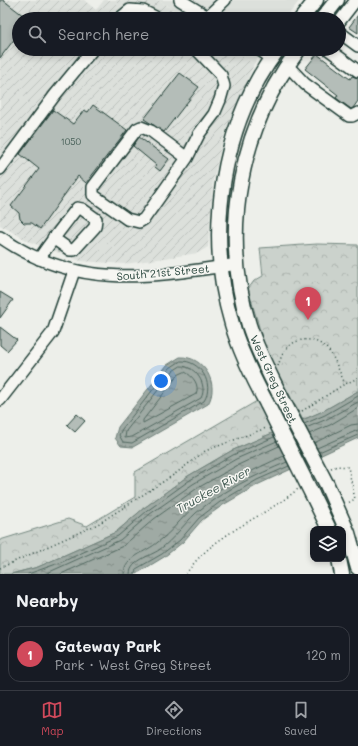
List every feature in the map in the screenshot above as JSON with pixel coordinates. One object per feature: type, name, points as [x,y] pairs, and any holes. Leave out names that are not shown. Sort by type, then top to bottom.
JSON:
[{"type":"main road","points":[[306,12],[315,0]]},
{"type":"main road","points":[[328,12],[337,0]]},
{"type":"main road","name":"West Greg Street","points":[[274,56],[244,111],[228,160],[223,185],[220,217],[221,266],[226,300],[233,328],[248,367],[328,526]]},
{"type":"main road","points":[[256,125],[263,90],[274,66],[275,56]]},
{"type":"main road","name":"West Greg Street","points":[[294,56],[270,94],[256,125],[245,160],[239,193],[236,226],[241,292],[249,325],[261,355],[327,485],[348,534],[358,568]]},
{"type":"main road","points":[[340,562],[342,574]]},
{"type":"street","points":[[180,0],[199,12]]},
{"type":"street","points":[[346,13],[356,0]]},
{"type":"street","points":[[212,12],[218,2]]},
{"type":"street","points":[[128,12],[130,10],[145,12]]},
{"type":"street","points":[[346,37],[358,46]]},
{"type":"street","points":[[0,169],[55,95],[87,56]]},
{"type":"street","points":[[187,158],[146,128],[141,127],[94,187],[94,194],[126,219],[139,222],[144,219],[187,158],[199,134],[214,114],[224,86],[221,75],[203,56]]},
{"type":"street","points":[[338,56],[358,71]]},
{"type":"street","points":[[287,65],[305,84],[349,116],[358,113]]},
{"type":"street","name":"South 21st Street","points":[[0,238],[39,259],[74,271],[105,276],[122,277],[238,264]]},
{"type":"street","points":[[39,259],[53,238]]},
{"type":"street","points":[[0,400],[53,332],[74,271]]},
{"type":"path","points":[[277,372],[281,356],[286,349],[294,343],[309,340],[318,342],[327,348],[346,383]]},
{"type":"path","points":[[299,412],[346,383],[358,378]]},
{"type":"path","points":[[0,568],[98,524],[205,452],[267,428]]},
{"type":"path","points":[[186,574],[206,551],[254,517],[280,503],[291,494]]},
{"type":"shaded area","points":[[0,0],[84,0],[96,10],[104,0],[158,0],[176,12],[12,12],[12,56],[242,56],[254,64],[223,138],[213,181],[208,247],[198,253],[125,264],[81,261],[30,242],[0,225]]},
{"type":"shaded area","points":[[158,0],[300,0],[291,12],[176,12]]},
{"type":"shaded area","points":[[242,56],[259,56],[254,64]]},
{"type":"green space","points":[[317,244],[358,245],[358,391],[323,411],[303,420],[266,351],[248,289],[254,281],[263,276],[260,248]]},
{"type":"green space","points":[[257,401],[273,433],[231,451],[188,476],[144,508],[116,532],[38,567],[11,574],[0,574],[0,540],[68,519],[87,526],[135,497],[135,472]]},
{"type":"water","points":[[180,357],[189,358],[196,361],[203,366],[208,373],[212,388],[208,404],[133,447],[121,446],[115,438],[118,427],[167,365]]},
{"type":"water","name":"Truckee River","points":[[358,391],[358,438],[259,484],[223,505],[202,520],[183,542],[164,557],[136,574],[11,574],[38,567],[116,532],[144,508],[188,476],[231,451],[323,411]]},
{"type":"building","points":[[0,0],[3,0],[19,12],[12,12],[12,42],[0,58]]},
{"type":"building","points":[[358,15],[358,33],[349,27]]},
{"type":"building","points":[[315,56],[320,56],[350,79],[352,76],[358,78],[358,101],[351,109],[336,98],[338,95],[305,69]]},
{"type":"building","points":[[180,73],[199,87],[164,132],[144,119]]},
{"type":"building","points":[[93,105],[127,130],[86,183],[78,176],[40,229],[32,223],[24,223],[20,219],[19,213],[11,206],[39,169],[20,154],[53,110],[73,124],[84,110],[88,112]]},
{"type":"building","points":[[139,137],[169,159],[160,171],[155,167],[156,165],[133,146]]},
{"type":"building","points":[[0,292],[13,300],[0,318]]},
{"type":"building","points":[[0,327],[17,340],[7,351],[0,345]]},
{"type":"building","points":[[77,414],[85,421],[75,432],[67,425]]},
{"type":"place","name":"Gateway Park","points":[[308,320]]}]
